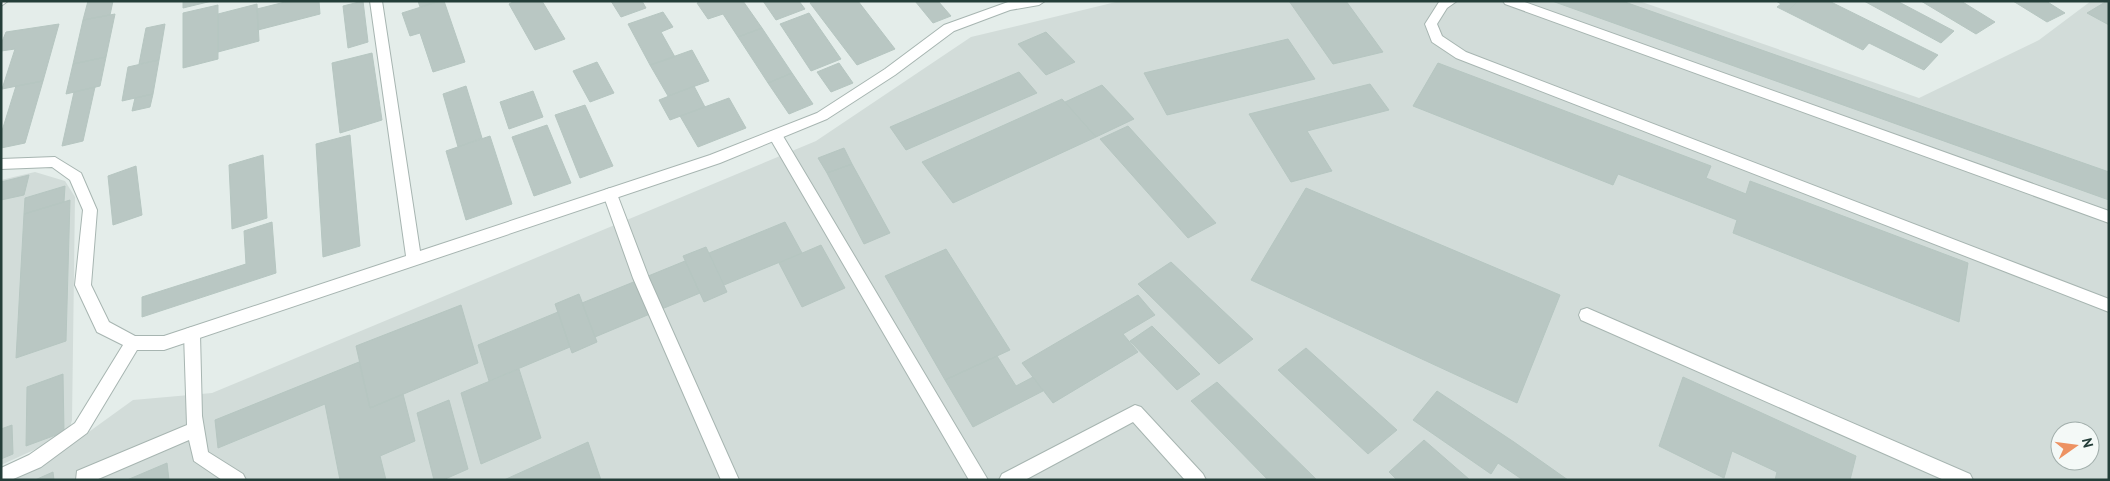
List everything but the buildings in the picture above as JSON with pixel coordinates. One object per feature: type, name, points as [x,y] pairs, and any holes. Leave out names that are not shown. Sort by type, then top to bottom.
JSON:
[{"type":"street","points":[[376,1],[414,259]]},
{"type":"street","points":[[1,164],[54,162],[76,177],[90,210],[83,285],[103,327],[133,343],[164,343],[715,159],[822,116],[890,72],[949,28],[1008,6],[1039,1]]},
{"type":"street","points":[[1451,1],[1443,5],[1431,24],[1437,39],[1461,55],[2109,306]]},
{"type":"street","points":[[1509,1],[2109,217]]},
{"type":"street","points":[[775,135],[979,480]]},
{"type":"street","points":[[610,194],[641,278],[730,480]]},
{"type":"street","points":[[1587,315],[1964,480]]},
{"type":"street","points":[[192,334],[196,430],[200,456],[237,480]]},
{"type":"street","points":[[1,476],[35,461],[81,428],[133,343]]},
{"type":"street","points":[[1008,480],[1135,412],[1196,480]]},
{"type":"street","points":[[84,477],[196,430]]},
{"type":"shaded area","points":[[1120,1],[1639,1],[1919,98],[2039,40],[2091,1],[2109,1],[2109,480],[14,480],[43,465],[133,400],[212,393],[816,141],[971,37]]},
{"type":"shaded area","points":[[35,172],[65,181],[75,197],[72,420],[69,431],[58,439],[1,465],[1,180]]}]
